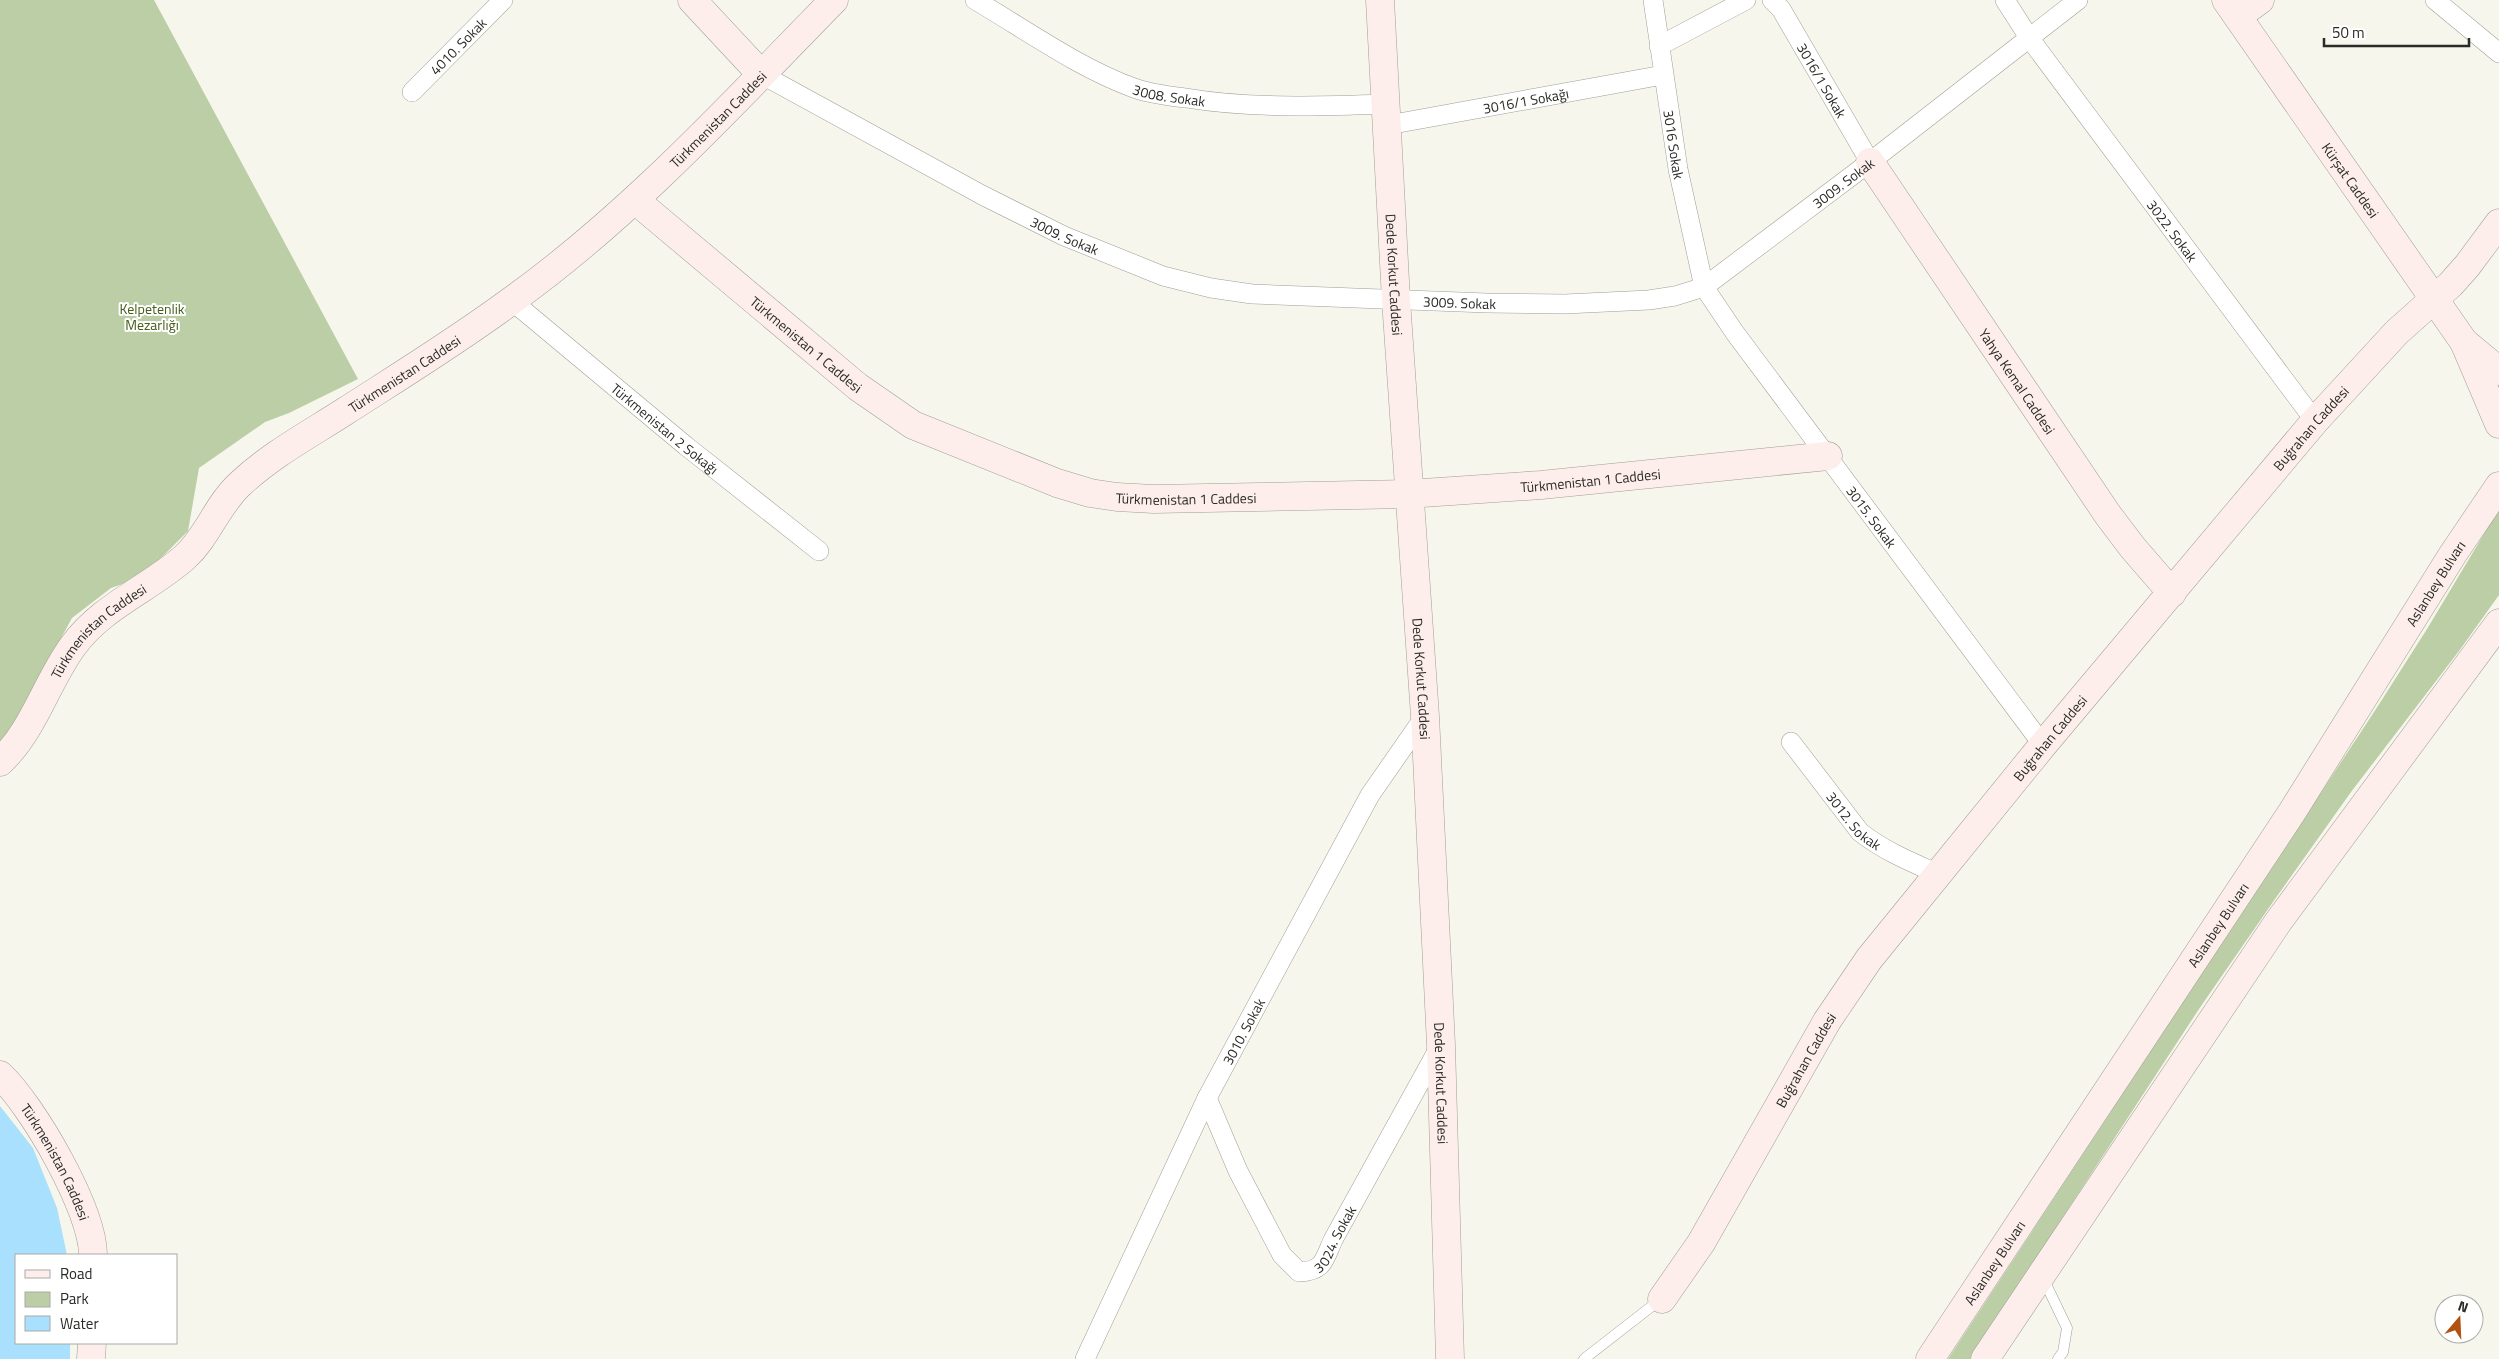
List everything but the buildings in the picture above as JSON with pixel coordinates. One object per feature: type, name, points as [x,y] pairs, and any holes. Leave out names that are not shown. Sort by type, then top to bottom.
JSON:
[{"type":"street","name":"4010. Sokak","points":[[412,92],[503,0]]},
{"type":"street","points":[[692,0],[761,74]]},
{"type":"street","name":"Türkmenistan Caddesi","points":[[0,762],[12,751],[26,731],[74,645],[110,609],[161,576],[186,556],[200,541],[227,498],[238,486],[272,457],[436,354],[512,301],[572,255],[635,200],[834,0]]},
{"type":"street","name":"3008. Sokak","points":[[975,0],[1090,68],[1136,89],[1246,106],[1291,107],[1387,114]]},
{"type":"street","name":"Dede Korkut Caddesi","points":[[1380,0],[1408,494],[1425,716],[1441,1045],[1450,1359]]},
{"type":"street","name":"3016 Sokak","points":[[1653,0],[1683,196],[1704,286]]},
{"type":"street","points":[[1659,46],[1746,0]]},
{"type":"street","name":"3016/1 Sokak","points":[[1772,0],[1781,9],[1870,162]]},
{"type":"street","name":"3022. Sokak","points":[[2005,0],[2030,39],[2315,421]]},
{"type":"street","name":"3009. Sokak","points":[[761,74],[1055,232],[1163,276],[1211,288],[1252,294],[1487,303],[1591,303],[1675,296],[1704,286],[1870,162],[2078,0]]},
{"type":"street","points":[[2232,8],[2260,0]]},
{"type":"street","points":[[2435,0],[2499,53]]},
{"type":"street","name":"Kürşat Caddesi","points":[[2232,8],[2464,342],[2499,424]]},
{"type":"street","name":"3016/1 Sokağı","points":[[1387,114],[1663,75]]},
{"type":"street","name":"Yahya Kemal Caddesi","points":[[1870,162],[2108,515],[2132,548],[2172,593]]},
{"type":"street","name":"Türkmenistan 1 Caddesi","points":[[635,200],[858,387],[888,409],[913,425],[1057,483],[1090,492],[1154,499],[1408,494],[1551,484],[1828,456]]},
{"type":"street","name":"Buğrahan Caddesi","points":[[1662,1299],[1701,1243],[1805,1059],[1850,984],[2043,745],[2315,421],[2397,332],[2435,299],[2467,266],[2499,223]]},
{"type":"street","name":"3015. Sokak","points":[[1704,286],[1734,333],[2043,745]]},
{"type":"street","name":"Türkmenistan 2 Sokağı","points":[[512,301],[686,446],[819,551]]},
{"type":"street","name":"Kürşat Caddesi","points":[[2464,342],[2499,372]]},
{"type":"street","name":"Aslanbey Bulvarı","points":[[1930,1359],[2292,812],[2448,563],[2499,486]]},
{"type":"street","points":[[1985,1359],[2278,922],[2499,623]]},
{"type":"street","name":"3010. Sokak","points":[[1085,1359],[1207,1098],[1370,795],[1425,716]]},
{"type":"street","name":"3012. Sokak","points":[[1791,742],[1860,832],[1875,844],[1897,856],[1938,874]]},
{"type":"street","name":"3024. Sokak","points":[[1207,1098],[1238,1171],[1282,1255],[1299,1272],[1313,1271],[1322,1265],[1333,1240],[1441,1045]]},
{"type":"street","name":"Türkmenistan Caddesi","points":[[0,1076],[21,1099],[80,1201],[88,1223],[93,1254]]},
{"type":"street","points":[[91,1359],[92,1344]]},
{"type":"lane","points":[[2041,1275],[2067,1328],[2063,1352],[2058,1359]]},
{"type":"lane","points":[[1584,1359],[1662,1299]]},
{"type":"green space","name":"Kelpetenlik Mezarlığı","points":[[0,0],[154,0],[358,379],[289,413],[265,422],[199,468],[188,531],[142,577],[111,588],[72,618],[7,737],[0,744]]},
{"type":"green space","points":[[2499,509],[2499,595],[2459,651],[2351,792],[2275,899],[2199,1009],[1970,1359],[1948,1359],[2376,709],[2427,629]]},
{"type":"water","points":[[0,1106],[33,1148],[57,1208],[67,1254],[15,1254],[15,1344],[70,1344],[70,1359],[0,1359]]}]
